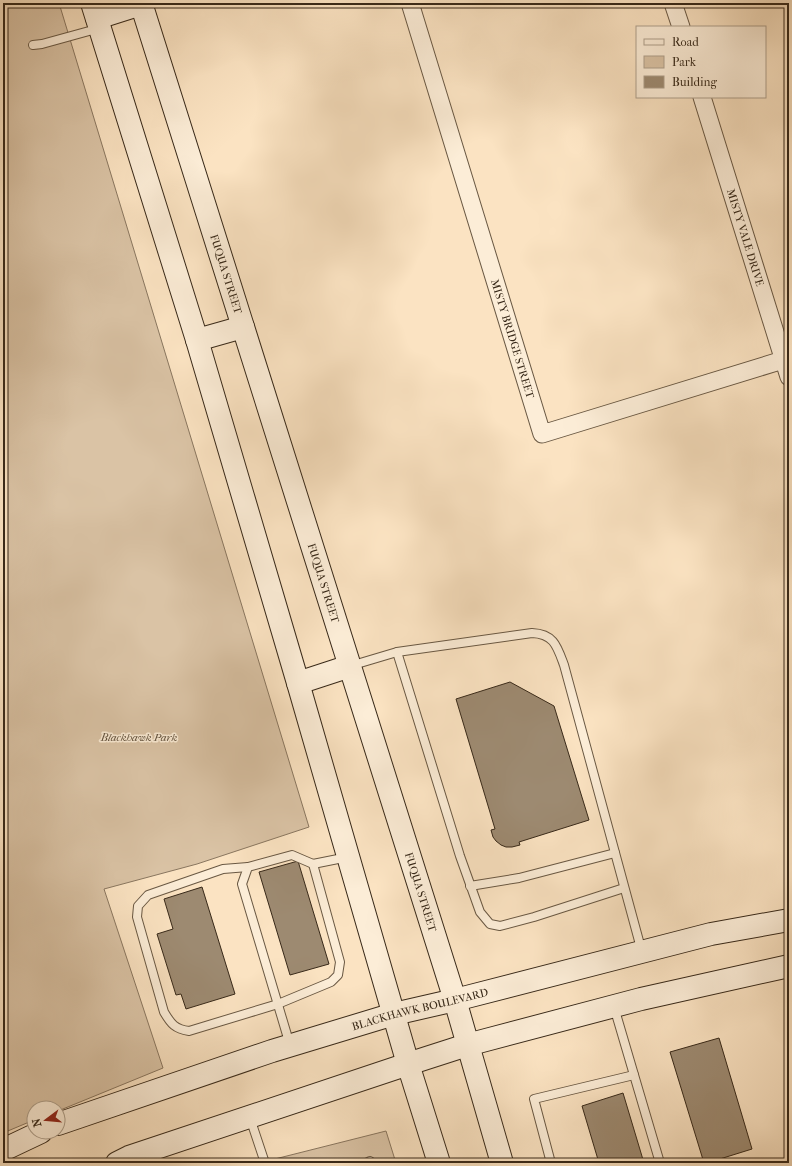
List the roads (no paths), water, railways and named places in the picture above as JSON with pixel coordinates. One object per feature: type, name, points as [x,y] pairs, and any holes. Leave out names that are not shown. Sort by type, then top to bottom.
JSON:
[{"type":"main road","points":[[141,3],[97,16],[197,340],[349,857],[408,1064],[439,1163]]},
{"type":"main road","name":"FUQUA STREET","points":[[141,3],[455,1000],[502,1163]]},
{"type":"main road","points":[[197,340],[243,327]]},
{"type":"main road","points":[[298,683],[350,666]]},
{"type":"main road","name":"BLACKHAWK BOULEVARD","points":[[66,1121],[264,1054],[394,1014],[455,1000],[711,934],[789,920]]},
{"type":"main road","points":[[117,1163],[129,1157],[467,1045],[641,998],[789,966]]},
{"type":"main road","points":[[6,1154],[28,1140]]},
{"type":"street","name":"MISTY BRIDGE STREET","points":[[410,3],[542,434],[783,360]]},
{"type":"street","points":[[673,3],[681,26]]},
{"type":"street","name":"MISTY VALE DRIVE","points":[[702,98],[789,377]]},
{"type":"lane","points":[[33,45],[42,44],[97,16]]},
{"type":"lane","points":[[350,666],[397,652],[532,633],[541,633],[550,638],[558,647],[564,665],[642,952]]},
{"type":"lane","points":[[397,652],[470,886],[480,912],[484,918],[490,924],[500,926],[624,888]]},
{"type":"lane","points":[[470,886],[519,878],[615,853]]},
{"type":"lane","points":[[313,864],[340,962],[338,975],[331,982],[278,1004],[189,1031],[180,1030],[170,1022],[164,1012],[138,917],[138,906],[148,895],[223,869],[248,867],[292,855],[313,864],[349,857]]},
{"type":"lane","points":[[248,867],[242,884],[290,1046]]},
{"type":"lane","points":[[614,1006],[660,1163]]},
{"type":"lane","points":[[551,1163],[534,1099],[634,1074]]},
{"type":"lane","points":[[250,1117],[265,1163]]},
{"type":"lane","points":[[366,1163],[372,1163]]},
{"type":"park label","name":"Blackhawk Park","points":[[139,737]]}]
